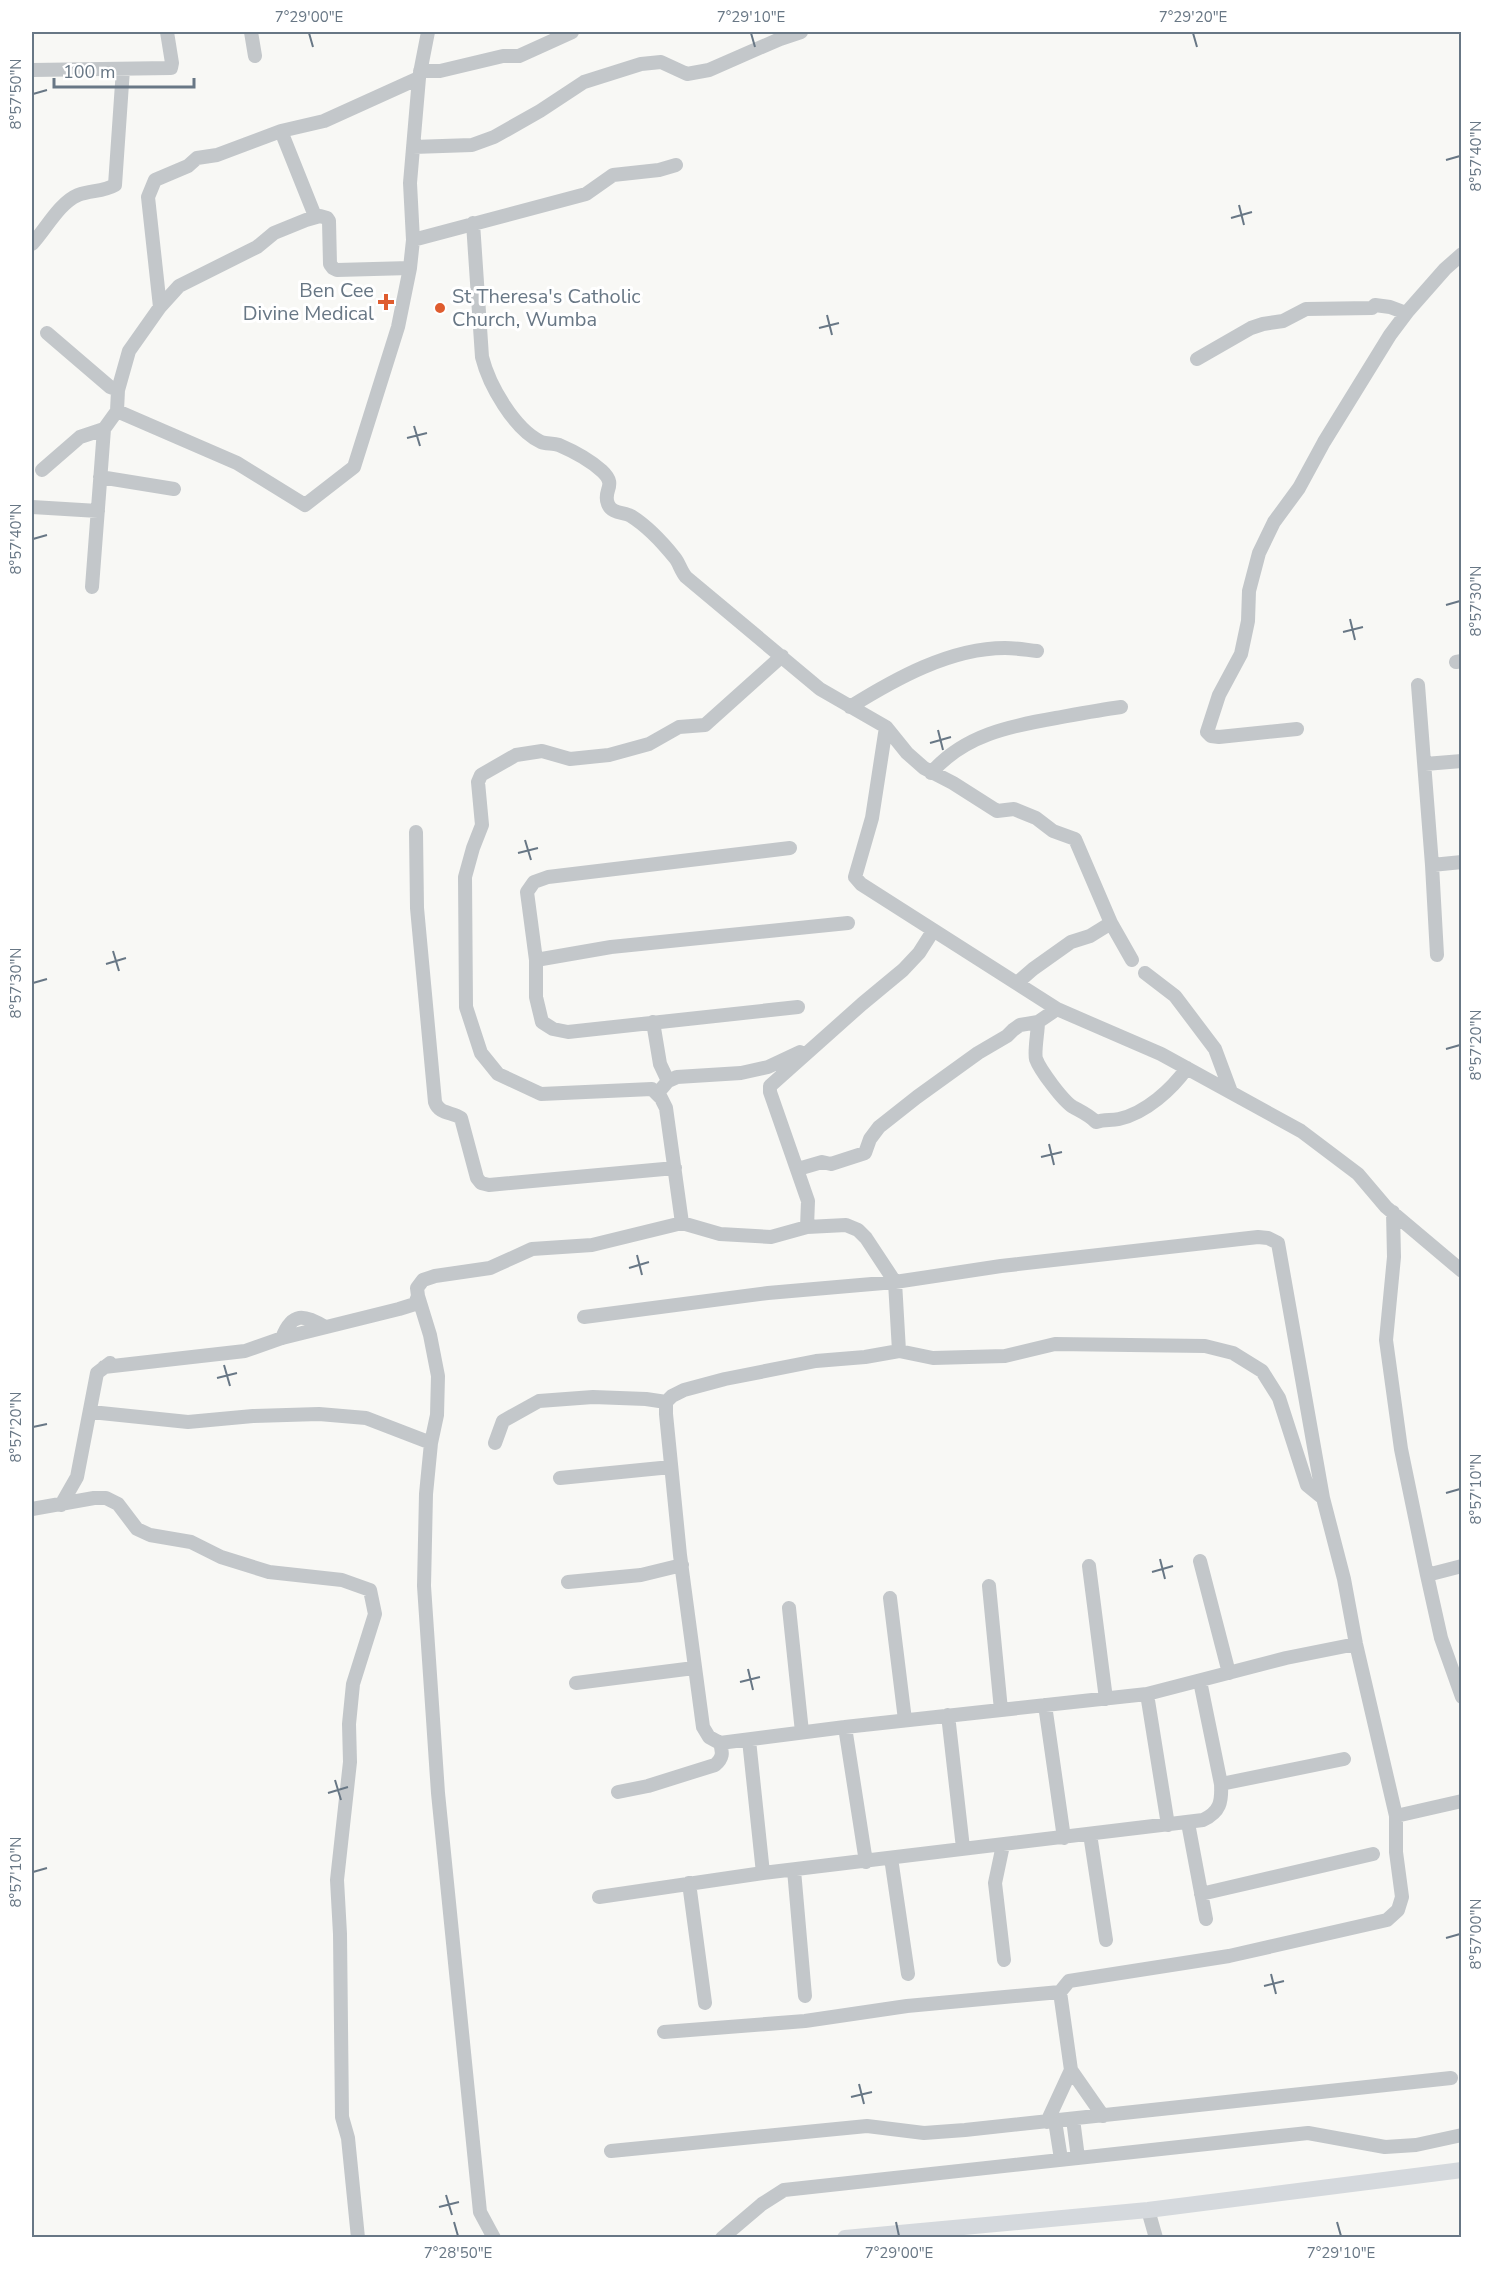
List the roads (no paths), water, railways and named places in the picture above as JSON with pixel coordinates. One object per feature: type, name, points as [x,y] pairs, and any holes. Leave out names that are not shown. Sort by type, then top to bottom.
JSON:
[{"type":"main road","points":[[845,2238],[1148,2210],[1461,2170]]},
{"type":"street","points":[[32,70],[171,68],[167,32]]},
{"type":"street","points":[[251,32],[255,56]]},
{"type":"street","points":[[117,411],[237,463],[305,505],[354,467],[398,327],[410,268],[414,240],[410,183],[420,75],[428,32]]},
{"type":"street","points":[[160,307],[148,197],[155,180],[188,166],[197,158],[217,155],[281,131],[324,121],[420,75],[503,56],[519,56],[572,32]]},
{"type":"street","points":[[413,147],[472,145],[494,137],[540,111],[584,82],[641,64],[661,62],[687,75],[709,70],[801,32]]},
{"type":"street","points":[[32,244],[65,204],[78,195],[102,191],[116,185],[123,69]]},
{"type":"street","points":[[281,131],[315,216]]},
{"type":"street","points":[[414,240],[586,195],[613,175],[659,170],[676,165]]},
{"type":"street","points":[[93,587],[104,429],[117,411],[118,390],[129,351],[160,307],[179,285],[257,247],[274,233],[315,216],[324,217],[328,221],[330,264],[333,268],[337,270],[410,268]]},
{"type":"street","points":[[473,223],[482,357],[486,376],[505,408],[543,443],[556,444],[604,473],[610,481],[607,496],[612,510],[630,515],[648,530],[676,559],[686,577],[820,689],[886,727],[907,753],[932,773],[953,783],[997,811],[1014,809],[1036,818],[1053,831],[1075,839],[1111,923],[1132,960]]},
{"type":"street","points":[[1297,729],[1219,737],[1211,736],[1207,732],[1219,695],[1241,654],[1248,621],[1249,591],[1259,553],[1274,522],[1299,488],[1367,370],[1406,313],[1461,254]]},
{"type":"street","points":[[1197,360],[1251,328],[1284,321],[1306,309],[1362,309],[1372,308],[1375,305],[1390,307],[1406,313]]},
{"type":"street","points":[[47,333],[110,387],[118,390]]},
{"type":"street","points":[[42,470],[80,437],[104,429]]},
{"type":"street","points":[[100,477],[174,489]]},
{"type":"street","points":[[32,507],[98,511]]},
{"type":"street","points":[[850,706],[916,671],[950,657],[973,651],[1006,648],[1037,651]]},
{"type":"street","points":[[682,1223],[666,1108],[652,1089],[541,1094],[498,1074],[481,1053],[466,1007],[465,876],[482,825],[477,782],[481,775],[516,755],[542,751],[570,759],[609,755],[649,744],[679,727],[705,725],[782,656]]},
{"type":"street","points":[[1418,685],[1437,955]]},
{"type":"street","points":[[932,773],[944,758],[960,747],[1005,728],[1121,707]]},
{"type":"street","points":[[886,727],[872,818],[855,877],[861,884],[1057,1009],[1161,1054],[1301,1131],[1358,1174],[1386,1207],[1461,1271]]},
{"type":"street","points":[[1425,764],[1461,761]]},
{"type":"street","points":[[416,832],[417,909],[435,1102],[442,1111],[461,1118],[477,1178],[481,1183],[489,1185],[675,1168]]},
{"type":"street","points":[[790,848],[548,878],[534,882],[527,892],[536,960],[536,997],[542,1022],[554,1029],[568,1032],[798,1006]]},
{"type":"street","points":[[1432,865],[1461,862]]},
{"type":"street","points":[[536,960],[611,947],[848,923]]},
{"type":"street","points":[[1017,983],[1071,942],[1090,936],[1111,923]]},
{"type":"street","points":[[807,1227],[808,1201],[784,1136],[770,1086],[903,970],[919,953],[933,931]]},
{"type":"street","points":[[1145,973],[1175,996],[1215,1049],[1231,1092]]},
{"type":"street","points":[[798,1169],[822,1162],[831,1164],[865,1152],[879,1126],[917,1097],[1020,1025],[1038,1022],[1057,1009]]},
{"type":"street","points":[[653,1022],[660,1064],[668,1081]]},
{"type":"street","points":[[1038,1022],[1036,1053],[1043,1073],[1069,1103],[1085,1112],[1096,1122],[1108,1118],[1116,1120],[1132,1116],[1171,1088],[1187,1068]]},
{"type":"street","points":[[657,1094],[668,1081],[689,1074],[741,1073],[768,1067],[822,1041]]},
{"type":"street","points":[[1393,1212],[1394,1257],[1386,1340],[1401,1449],[1441,1638],[1461,1697]]},
{"type":"street","points":[[494,2238],[480,2212],[438,1793],[424,1586],[426,1494],[431,1443],[437,1414],[438,1376],[417,1288],[423,1280],[435,1276],[490,1268],[532,1249],[592,1245],[682,1223],[720,1234],[771,1236],[807,1227],[846,1225],[858,1230],[866,1238],[894,1282],[898,1351]]},
{"type":"street","points":[[584,1317],[768,1293],[894,1282],[1001,1266],[1258,1237],[1268,1238],[1278,1243],[1323,1498],[1344,1579],[1356,1644],[1396,1816],[1396,1852],[1402,1897],[1398,1910],[1387,1920],[1229,1956],[1069,1981],[1060,1992],[907,2006],[805,2020],[664,2032]]},
{"type":"street","points":[[61,1504],[77,1478],[97,1373],[104,1367],[245,1351],[282,1338],[286,1327],[301,1317],[310,1318],[325,1327],[415,1304],[418,1296]]},
{"type":"street","points":[[1323,1498],[1307,1485],[1279,1398],[1262,1371],[1233,1353],[1205,1346],[1055,1344],[1005,1356],[957,1359],[933,1358],[898,1351],[866,1357],[816,1361],[725,1379],[684,1390],[666,1402],[682,1565],[703,1727],[709,1737],[720,1743],[845,1726],[1147,1694],[1307,1653],[1356,1644]]},
{"type":"street","points":[[495,1443],[503,1421],[538,1401],[593,1397],[666,1402]]},
{"type":"street","points":[[91,1412],[188,1422],[253,1416],[319,1414],[366,1418],[431,1443]]},
{"type":"street","points":[[560,1478],[671,1467]]},
{"type":"street","points":[[32,1509],[106,1498],[118,1504],[137,1529],[150,1535],[191,1542],[221,1557],[268,1572],[342,1580],[370,1590],[375,1614],[353,1684],[349,1724],[350,1762],[337,1880],[340,1934],[342,2117],[348,2138],[358,2238]]},
{"type":"street","points":[[1200,1561],[1229,1673]]},
{"type":"street","points":[[568,1582],[641,1575],[682,1565]]},
{"type":"street","points":[[1089,1566],[1106,1699]]},
{"type":"street","points":[[1427,1575],[1461,1566]]},
{"type":"street","points":[[989,1586],[1001,1710]]},
{"type":"street","points":[[890,1598],[905,1720]]},
{"type":"street","points":[[789,1608],[802,1732]]},
{"type":"street","points":[[576,1683],[694,1668]]},
{"type":"street","points":[[599,1897],[763,1873],[1203,1820],[1214,1815],[1220,1807],[1221,1784],[1200,1681]]},
{"type":"street","points":[[1147,1694],[1168,1825]]},
{"type":"street","points":[[1045,1705],[1065,1838]]},
{"type":"street","points":[[948,1715],[963,1848]]},
{"type":"street","points":[[845,1726],[866,1862]]},
{"type":"street","points":[[749,1740],[763,1873]]},
{"type":"street","points":[[618,1792],[715,1765],[721,1760],[723,1753],[720,1743]]},
{"type":"street","points":[[1221,1784],[1344,1759]]},
{"type":"street","points":[[1396,1816],[1461,1801]]},
{"type":"street","points":[[1188,1823],[1206,1919]]},
{"type":"street","points":[[1090,1834],[1106,1940]]},
{"type":"street","points":[[1003,1845],[995,1883],[1004,1960]]},
{"type":"street","points":[[1201,1894],[1373,1854]]},
{"type":"street","points":[[891,1858],[908,1974]]},
{"type":"street","points":[[794,1870],[805,1996]]},
{"type":"street","points":[[689,1883],[705,2003]]},
{"type":"street","points":[[1060,1992],[1071,2070],[1103,2116]]},
{"type":"street","points":[[1061,2159],[1051,2122],[1071,2070]]},
{"type":"street","points":[[611,2151],[867,2126],[924,2133],[1051,2122],[1451,2078]]},
{"type":"street","points":[[1073,2119],[1078,2158]]},
{"type":"street","points":[[722,2238],[762,2204],[784,2190],[1308,2133],[1385,2147],[1416,2145],[1461,2135]]},
{"type":"street","points":[[1148,2210],[1156,2238]]},
{"type":"place","name":"Ben Cee Divine Medical","points":[[386,302]]},
{"type":"place","name":"St Theresa's Catholic Church, Wumba","points":[[440,308]]}]
